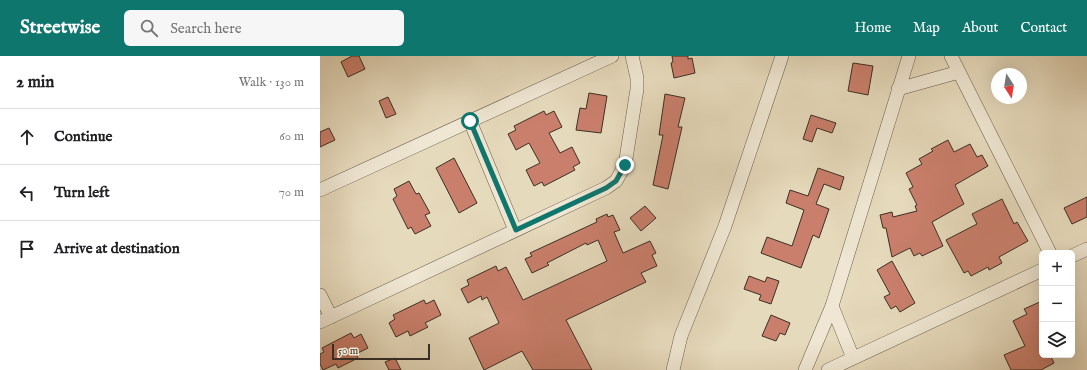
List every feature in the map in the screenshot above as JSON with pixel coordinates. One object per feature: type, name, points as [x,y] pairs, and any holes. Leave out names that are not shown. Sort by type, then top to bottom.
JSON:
[{"type":"street","points":[[320,190],[612,56]]},
{"type":"street","points":[[320,294],[325,320],[606,188],[616,181],[622,173],[627,158],[637,89],[637,78],[632,56]]},
{"type":"street","points":[[674,370],[681,336],[725,226],[782,56]]},
{"type":"street","points":[[805,370],[832,306],[909,56]]},
{"type":"street","points":[[952,56],[1048,250]]},
{"type":"street","points":[[898,90],[959,72]]},
{"type":"street","points":[[470,121],[516,230]]},
{"type":"street","points":[[1075,255],[1087,249]]},
{"type":"street","points":[[828,370],[1039,271]]},
{"type":"street","points":[[832,306],[854,358]]},
{"type":"building","points":[[352,56],[359,56],[365,69],[348,77],[341,62]]},
{"type":"building","points":[[672,56],[688,56],[688,59],[692,58],[695,73],[674,78],[671,63],[673,62]]},
{"type":"building","points":[[853,63],[873,66],[868,95],[848,91]]},
{"type":"building","points":[[589,93],[607,96],[601,133],[576,130],[580,108],[586,109]]},
{"type":"building","points":[[665,94],[685,98],[678,127],[682,127],[668,189],[653,185],[663,135],[659,135]]},
{"type":"building","points":[[388,97],[396,114],[386,118],[379,101]]},
{"type":"building","points":[[544,111],[546,115],[554,111],[562,127],[549,133],[560,153],[572,147],[580,163],[573,167],[575,170],[544,186],[542,182],[534,186],[526,170],[540,163],[529,143],[516,150],[508,134],[516,130],[514,126]]},
{"type":"building","points":[[811,115],[836,123],[832,133],[817,128],[812,142],[803,139]]},
{"type":"building","points":[[329,128],[335,140],[320,147],[320,132]]},
{"type":"building","points":[[948,140],[954,152],[970,144],[977,157],[982,155],[988,166],[955,185],[964,204],[932,222],[943,246],[922,256],[920,253],[914,256],[910,248],[892,257],[886,228],[883,228],[880,215],[892,212],[893,217],[917,211],[915,206],[917,205],[909,189],[913,187],[906,173],[922,164],[919,159],[933,151],[931,149]]},
{"type":"building","points":[[454,158],[477,203],[459,213],[436,168]]},
{"type":"building","points":[[818,168],[844,177],[840,190],[824,184],[816,204],[829,209],[819,238],[813,235],[801,268],[761,253],[767,237],[792,246],[804,210],[786,203],[790,190],[808,196]]},
{"type":"building","points":[[409,181],[416,194],[419,193],[430,213],[425,215],[431,226],[415,234],[411,227],[408,229],[393,199],[397,196],[394,189]]},
{"type":"building","points":[[1087,197],[1087,217],[1072,224],[1064,208]]},
{"type":"building","points":[[1002,199],[1014,224],[1017,222],[1028,241],[999,257],[1002,263],[989,270],[988,267],[971,276],[968,271],[964,273],[946,240],[977,224],[972,214]]},
{"type":"building","points":[[645,206],[656,218],[641,231],[630,218]]},
{"type":"building","points":[[607,214],[608,217],[613,215],[620,230],[614,232],[623,253],[650,241],[656,253],[652,255],[657,266],[641,273],[646,282],[566,320],[592,370],[533,370],[522,351],[484,370],[469,338],[499,323],[487,297],[482,300],[481,296],[468,303],[461,289],[469,285],[467,280],[496,266],[498,271],[506,267],[523,300],[607,261],[598,240],[587,245],[586,243],[547,263],[549,265],[532,273],[525,259],[532,256],[530,253],[597,222],[596,219]]},
{"type":"building","points":[[892,261],[915,303],[900,312],[896,306],[891,309],[884,297],[890,294],[877,270]]},
{"type":"building","points":[[749,276],[765,282],[767,277],[779,281],[771,304],[759,300],[761,295],[744,289]]},
{"type":"building","points":[[424,300],[426,304],[434,300],[441,315],[425,323],[428,327],[410,336],[408,331],[396,337],[389,323],[395,319],[393,315]]},
{"type":"building","points":[[1039,302],[1039,358],[1052,358],[1054,363],[1041,370],[1011,370],[1004,355],[1025,346],[1013,321],[1027,314],[1024,309]]},
{"type":"building","points":[[771,315],[790,323],[785,335],[780,333],[776,341],[762,336]]},
{"type":"building","points":[[351,333],[354,338],[361,334],[368,348],[356,354],[358,358],[338,368],[336,364],[323,370],[320,364],[320,354],[324,352],[322,348]]},
{"type":"building","points":[[395,358],[401,370],[389,370],[385,362]]},
{"type":"route","points":[[470,121],[516,230],[606,188],[616,181],[622,173],[625,165]]}]
